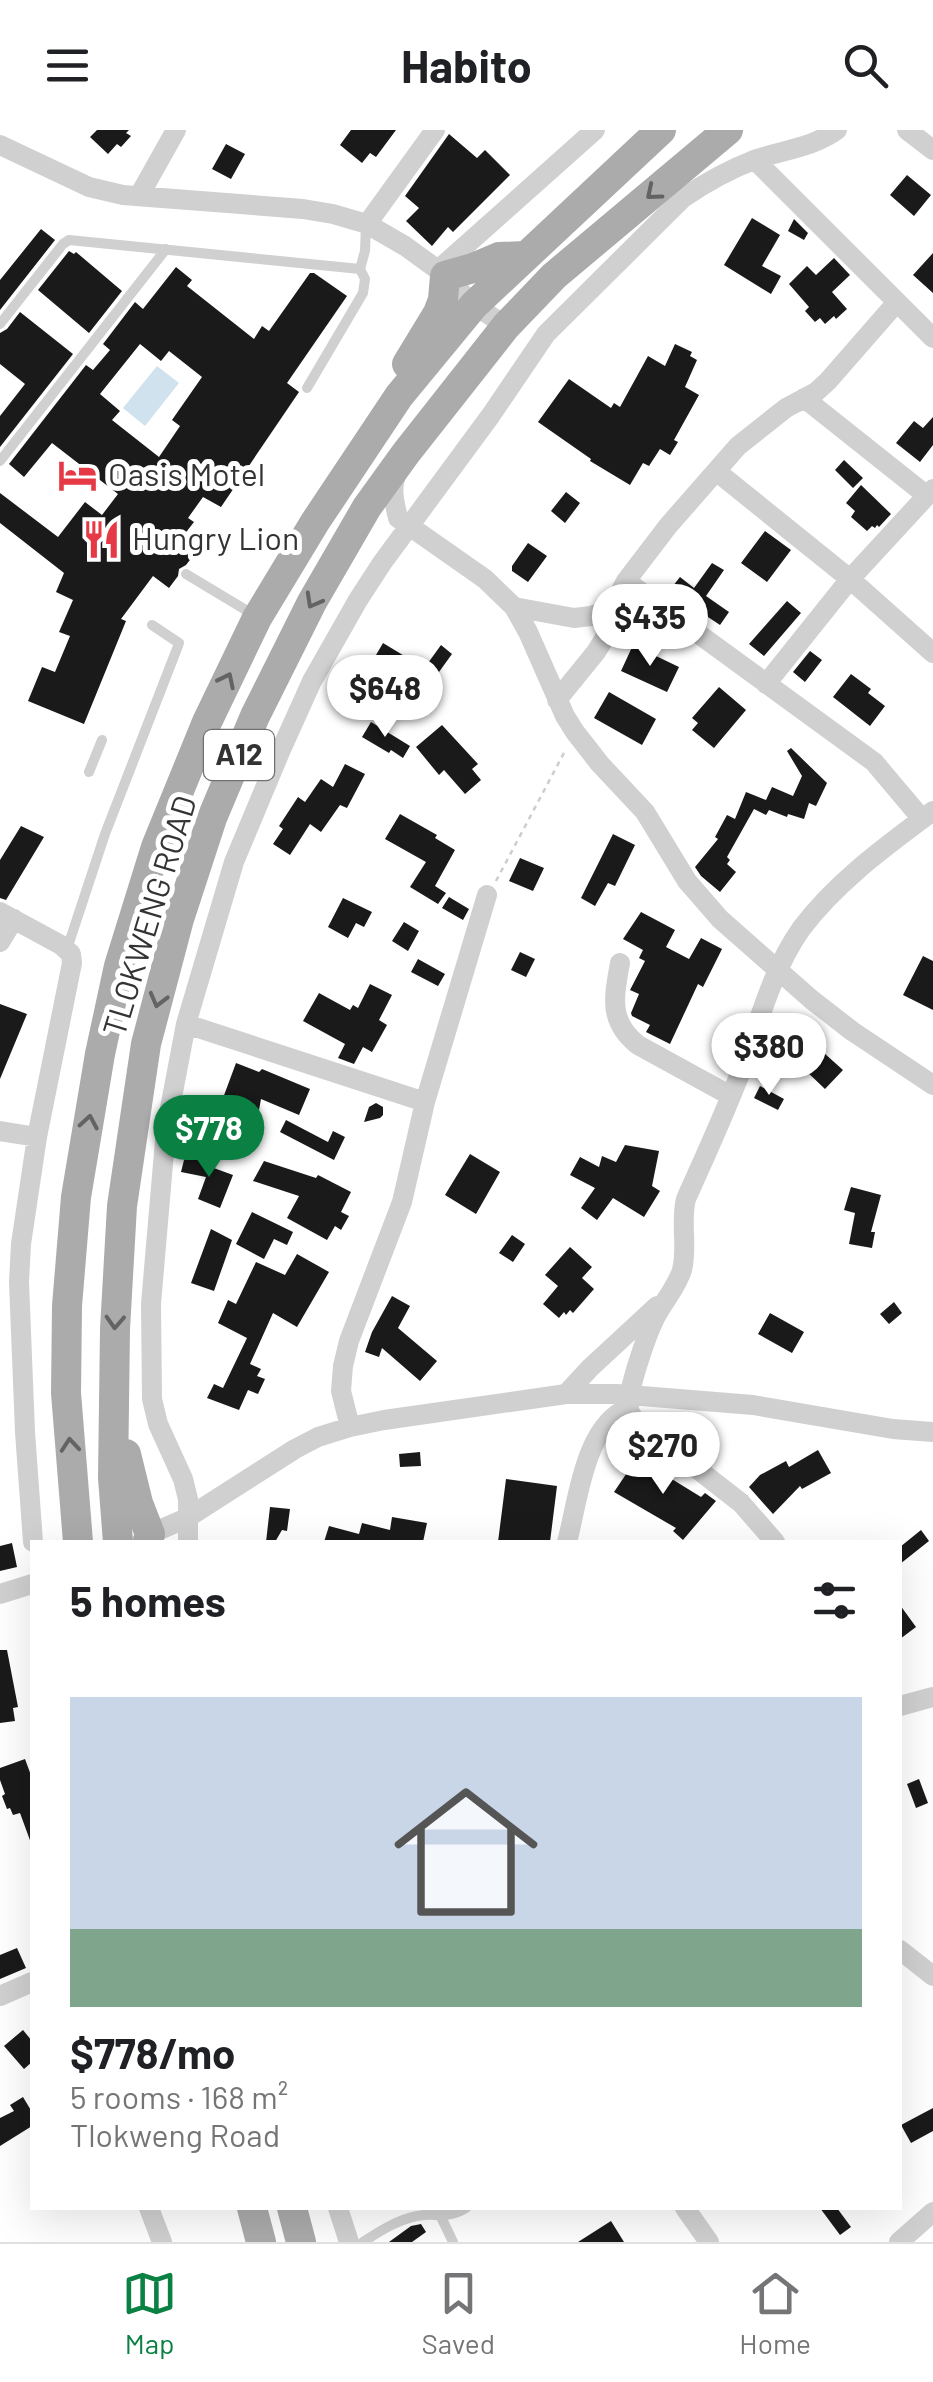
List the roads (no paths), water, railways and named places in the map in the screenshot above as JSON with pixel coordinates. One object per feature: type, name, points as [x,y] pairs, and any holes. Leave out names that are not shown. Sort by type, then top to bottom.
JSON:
[{"type":"main road","name":"TLOKWENG ROAD","points":[[118,1540],[113,1478],[114,1329],[122,1206],[146,1044],[174,937],[212,818],[255,716],[312,602],[367,507],[506,326],[554,276],[729,130]]},
{"type":"main road","name":"TLOKWENG ROAD","points":[[78,1540],[66,1393],[67,1306],[76,1197],[119,966],[156,847],[207,722],[258,618],[314,522],[399,396],[474,305],[651,134]]},
{"type":"main road","points":[[399,396],[406,365],[443,300],[441,273],[463,271],[499,257],[525,256]]},
{"type":"main road","points":[[114,1410],[146,1540]]},
{"type":"main road","points":[[253,2210],[261,2242]]},
{"type":"main road","points":[[293,2210],[302,2242]]},
{"type":"street","points":[[139,196],[176,130]]},
{"type":"street","points":[[366,224],[435,130]]},
{"type":"street","points":[[441,273],[595,130]]},
{"type":"street","points":[[188,1540],[188,1500],[152,1399],[150,1304],[166,1129],[186,1024],[234,862],[312,681],[403,522],[491,415],[546,334],[683,198],[755,160],[823,140],[837,130]]},
{"type":"street","points":[[907,130],[933,150]]},
{"type":"street","points":[[0,145],[89,187],[139,196],[333,214],[366,224],[405,246],[474,305],[506,326]]},
{"type":"street","points":[[755,160],[933,338]]},
{"type":"street","points":[[557,700],[596,652],[626,581],[668,526],[738,446],[828,381],[897,302]]},
{"type":"street","points":[[766,684],[850,579],[930,492],[804,398]]},
{"type":"street","points":[[406,452],[392,482],[403,522],[485,580],[514,606],[576,732],[645,812],[688,881],[720,919],[812,1000],[852,1031],[931,1080]]},
{"type":"street","points":[[716,471],[850,579],[933,653]]},
{"type":"street","points":[[341,552],[367,526],[403,522]]},
{"type":"street","points":[[568,1540],[588,1458],[611,1418],[629,1402],[648,1335],[678,1280],[684,1255],[682,1221],[686,1199],[778,968],[800,930],[828,897],[928,815],[874,762],[626,581]]},
{"type":"street","points":[[514,606],[574,618],[614,608]]},
{"type":"street","points":[[350,1427],[342,1391],[348,1341],[402,1202],[425,1102],[488,894]]},
{"type":"street","points":[[0,942],[7,916],[67,949],[72,963],[10,1281],[33,1540]]},
{"type":"street","points":[[620,963],[614,994],[619,1026],[627,1036],[730,1096]]},
{"type":"street","points":[[186,1024],[425,1102]]},
{"type":"street","points":[[0,1131],[37,1137]]},
{"type":"street","points":[[566,1394],[666,1298]]},
{"type":"street","points":[[146,1540],[318,1437],[350,1427],[566,1394],[629,1402],[753,1405],[933,1432]]},
{"type":"street","points":[[629,1402],[637,1422],[741,1503],[773,1540]]},
{"type":"street","points":[[0,1594],[30,1585]]},
{"type":"street","points":[[902,1706],[933,1698]]},
{"type":"street","points":[[902,1952],[933,1976]]},
{"type":"street","points":[[0,1996],[30,1983]]},
{"type":"street","points":[[150,2210],[162,2242]]},
{"type":"street","points":[[339,2210],[349,2242]]},
{"type":"street","points":[[686,2210],[709,2242]]},
{"type":"street","points":[[899,2242],[933,2212]]},
{"type":"lane","points":[[307,388],[363,293],[365,279],[360,270],[366,224]]},
{"type":"lane","points":[[0,324],[69,240],[360,270]]},
{"type":"lane","points":[[0,462],[166,249]]},
{"type":"lane","points":[[186,574],[258,618]]},
{"type":"lane","points":[[67,949],[105,834],[179,643],[152,625]]},
{"type":"lane","points":[[89,772],[102,740]]},
{"type":"lane","points":[[363,2242],[405,2219],[420,2215],[441,2217],[462,2210]]},
{"type":"lane","points":[[441,2217],[453,2242]]},
{"type":"water","points":[[157,366],[179,383],[145,426],[123,408]]},
{"type":"place","name":"Oasis Motel","points":[[78,475]]},
{"type":"place","name":"Hungry Lion","points":[[102,539]]}]
